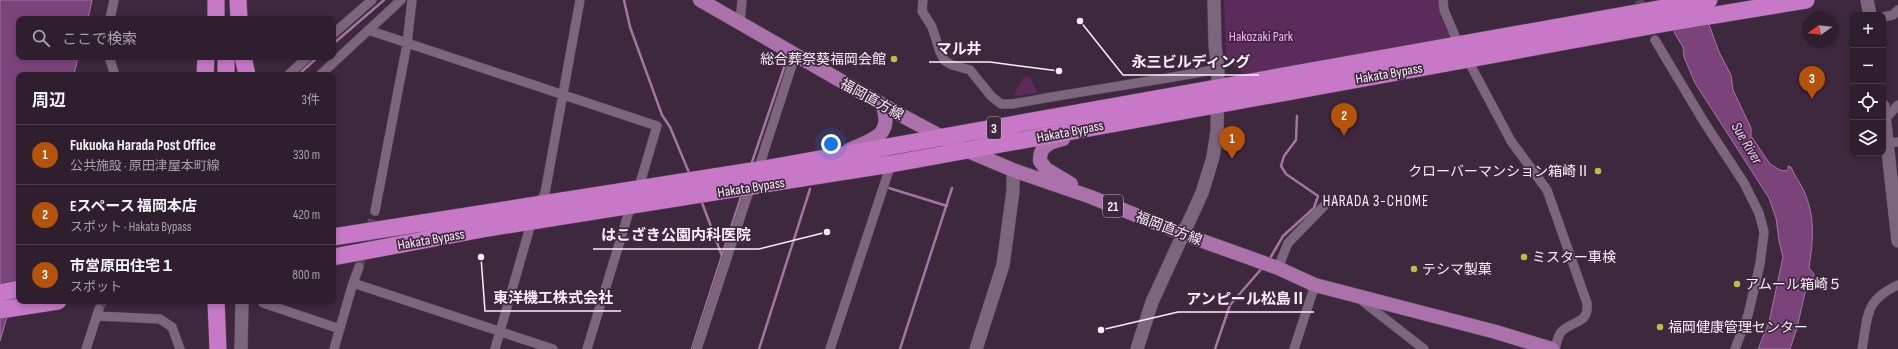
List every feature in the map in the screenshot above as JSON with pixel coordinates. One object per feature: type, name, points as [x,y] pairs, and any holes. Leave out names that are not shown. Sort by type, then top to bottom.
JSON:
[{"type":"highway","points":[[209,0],[209,16]]},
{"type":"highway","points":[[216,0],[216,16]]},
{"type":"highway","points":[[226,0],[226,16]]},
{"type":"highway","points":[[238,0],[239,16]]},
{"type":"highway","name":"Hakata Bypass","points":[[336,237],[539,204],[638,190],[944,137],[1217,96],[1658,17],[1711,5],[1806,0]]},
{"type":"highway","points":[[205,72],[206,60]]},
{"type":"highway","points":[[216,60],[216,72]]},
{"type":"highway","points":[[226,60],[226,72]]},
{"type":"highway","points":[[242,60],[242,72]]},
{"type":"highway","points":[[243,60],[246,72]]},
{"type":"highway","name":"Hakata Bypass","points":[[336,256],[532,221],[750,188],[968,151],[1156,115],[1217,96]]},
{"type":"highway","points":[[336,229],[392,228]]},
{"type":"highway","points":[[0,293],[16,290]]},
{"type":"highway","points":[[0,310],[38,304]]},
{"type":"highway","points":[[216,304],[218,349]]},
{"type":"highway","points":[[227,304],[227,349]]},
{"type":"main road","name":"福岡直方線","points":[[700,0],[884,106],[968,151],[1013,170],[1278,268],[1315,285],[1496,332],[1552,349]]},
{"type":"main road","points":[[832,157],[878,137],[884,129],[887,118],[884,106]]},
{"type":"main road","points":[[1091,198],[1042,165],[1040,156],[1047,143],[1121,126],[1156,115]]},
{"type":"street","points":[[111,16],[114,0]]},
{"type":"street","points":[[336,31],[372,0]]},
{"type":"street","points":[[323,72],[401,0]]},
{"type":"street","points":[[375,211],[407,44],[412,0]]},
{"type":"street","points":[[495,349],[532,221],[545,193],[580,0]]},
{"type":"street","points":[[740,23],[742,0]]},
{"type":"street","points":[[923,0],[922,10],[932,27],[940,52],[945,61],[952,65],[970,70],[991,96],[1001,104],[1012,104],[1087,90],[1151,82],[1218,69]]},
{"type":"street","points":[[1137,349],[1152,302],[1202,193],[1211,166],[1217,131],[1218,69],[1215,45],[1214,0]]},
{"type":"street","points":[[1443,0],[1444,10],[1463,51],[1511,141],[1548,190],[1587,303],[1588,311],[1584,318],[1563,330],[1559,336],[1555,349]]},
{"type":"street","points":[[1867,0],[1869,12]]},
{"type":"street","points":[[1886,17],[1893,16],[1898,10]]},
{"type":"street","points":[[368,30],[657,126],[638,190]]},
{"type":"street","points":[[1655,40],[1704,122],[1744,183],[1759,213],[1764,232],[1760,264],[1748,314],[1735,349]]},
{"type":"street","points":[[758,170],[797,56]]},
{"type":"street","points":[[110,60],[114,72]]},
{"type":"street","points":[[291,72],[305,60]]},
{"type":"street","points":[[1886,112],[1898,106]]},
{"type":"street","points":[[1886,120],[1893,143],[1898,241]]},
{"type":"street","points":[[830,349],[891,164]]},
{"type":"street","points":[[976,349],[1003,265],[1013,191],[1013,170]]},
{"type":"street","points":[[697,349],[750,188]]},
{"type":"street","points":[[587,349],[632,205]]},
{"type":"street","points":[[1278,268],[1288,243],[1324,206]]},
{"type":"street","points":[[334,349],[359,267]]},
{"type":"street","points":[[354,283],[553,349]]},
{"type":"street","points":[[1294,349],[1315,285]]},
{"type":"street","points":[[1862,349],[1871,304],[1881,294],[1898,285]]},
{"type":"street","points":[[1356,295],[1424,349]]},
{"type":"street","points":[[210,304],[210,349]]},
{"type":"street","points":[[241,349],[242,304]]},
{"type":"street","points":[[266,304],[340,329]]},
{"type":"street","points":[[86,349],[98,312],[160,319],[172,327],[180,349]]},
{"type":"green space","name":"Hakozaki Park","points":[[1224,0],[1440,0],[1441,18],[1451,38],[1245,75],[1226,58]]},
{"type":"green space","points":[[1029,76],[1038,93],[1013,96],[1024,77]]},
{"type":"water","points":[[0,0],[92,0],[89,16],[16,16],[16,60],[77,60],[75,72],[16,72],[16,286],[0,341]]},
{"type":"water","name":"Sue River","points":[[1667,0],[1700,0],[1719,52],[1731,75],[1733,90],[1751,128],[1751,136],[1770,164],[1780,170],[1786,171],[1788,166],[1791,167],[1807,199],[1812,219],[1812,247],[1809,268],[1814,274],[1813,280],[1807,284],[1797,328],[1790,349],[1758,349],[1769,322],[1783,257],[1776,218],[1769,198],[1695,83],[1684,57],[1683,47],[1675,34]]},
{"type":"waterway","points":[[336,41],[384,0]]},
{"type":"waterway","points":[[624,0],[630,27],[662,115],[670,127],[690,175]]},
{"type":"waterway","points":[[301,72],[315,60]]},
{"type":"waterway","points":[[751,165],[785,65]]},
{"type":"waterway","points":[[1269,260],[1283,236],[1314,208],[1318,196],[1286,174],[1281,166],[1284,156],[1296,140],[1297,116]]},
{"type":"waterway","points":[[889,188],[947,206]]},
{"type":"waterway","points":[[900,349],[952,188]]},
{"type":"waterway","points":[[759,349],[810,189]]},
{"type":"waterway","points":[[692,349],[742,194]]},
{"type":"waterway","points":[[701,200],[722,256]]},
{"type":"waterway","points":[[1215,349],[1230,305],[1263,267]]},
{"type":"tunnel","points":[[1639,0],[1655,40]]},
{"type":"tunnel","points":[[359,267],[375,211]]},
{"type":"tunnel","points":[[99,309],[102,304]]},
{"type":"place","name":"永三ビルディング","points":[[1080,21]]},
{"type":"place","name":"総合葬祭葵福岡会館","points":[[894,59]]},
{"type":"place","name":"マル井","points":[[1059,71]]},
{"type":"place","name":"市営原田住宅１","points":[[1812,99]]},
{"type":"place","name":"Eスペース 福岡本店","points":[[1344,136]]},
{"type":"place","name":"Fukuoka Harada Post Office","points":[[1232,159]]},
{"type":"place","name":"クローバーマンション箱崎Ⅱ","points":[[1598,171]]},
{"type":"place","name":"はこざき公園内科医院","points":[[827,232]]},
{"type":"place","name":"東洋機工株式会社","points":[[481,257]]},
{"type":"place","name":"ミスター車検","points":[[1524,257]]},
{"type":"place","name":"テシマ製菓","points":[[1414,269]]},
{"type":"place","name":"アムール箱崎５","points":[[1737,284]]},
{"type":"place","name":"福岡健康管理センター","points":[[1660,327]]},
{"type":"place","name":"アンピール松島Ⅱ","points":[[1101,330]]},
{"type":"district","name":"HARADA 3-CHOME","points":[[1376,201]]}]
